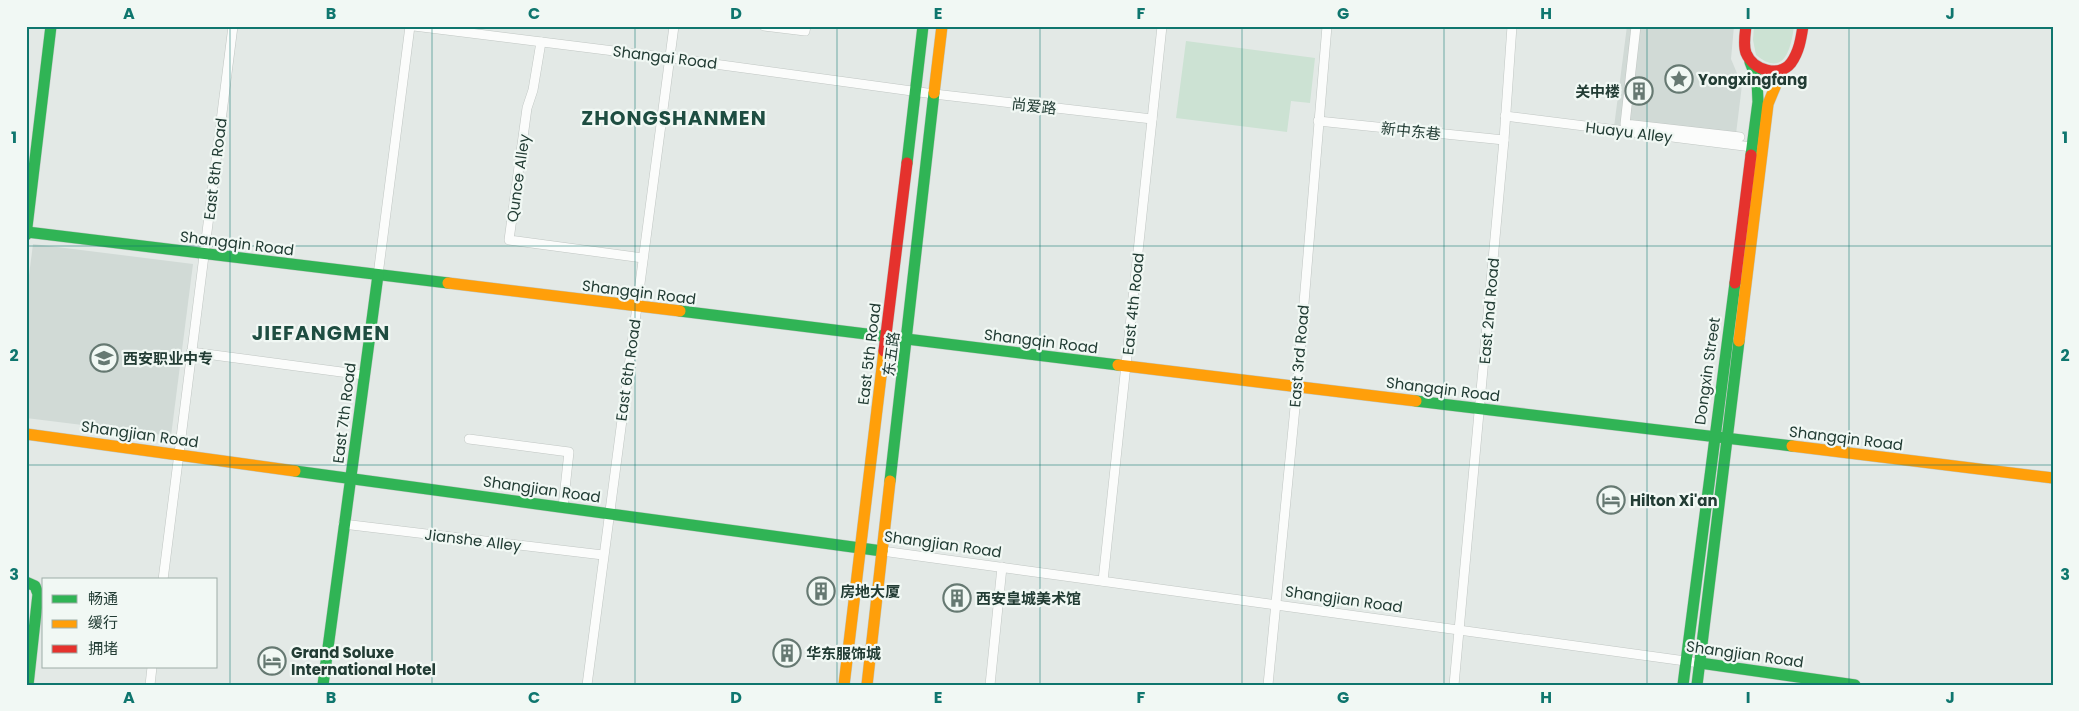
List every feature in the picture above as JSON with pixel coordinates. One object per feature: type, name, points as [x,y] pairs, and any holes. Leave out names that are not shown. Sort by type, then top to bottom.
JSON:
[{"type":"street","points":[[26,233],[51,26]]},
{"type":"street","name":"East 8th Road","points":[[163,578],[233,26]]},
{"type":"street","name":"Shangai Road","points":[[412,26],[670,58],[915,92]]},
{"type":"street","name":"East 7th Road","points":[[323,685],[412,26]]},
{"type":"street","name":"East 6th Road","points":[[587,685],[674,26]]},
{"type":"street","points":[[764,26],[805,31],[806,26]]},
{"type":"street","name":"East 5th Road","points":[[844,685],[923,26]]},
{"type":"street","name":"东五路","points":[[867,685],[908,340],[942,26]]},
{"type":"street","name":"East 4th Road","points":[[1103,581],[1162,26]]},
{"type":"street","name":"East 3rd Road","points":[[1268,685],[1297,387],[1327,26]]},
{"type":"street","name":"East 2nd Road","points":[[1454,685],[1504,140],[1512,26]]},
{"type":"street","points":[[1636,26],[1625,124],[1740,137]]},
{"type":"street","name":"Dongxin Street","points":[[1683,685],[1758,93],[1757,80],[1746,52],[1744,40],[1746,26]]},
{"type":"street","name":"Dongxin Street","points":[[1697,685],[1768,104],[1782,70],[1794,58],[1801,44],[1803,26]]},
{"type":"street","name":"Qunce Alley","points":[[540,42],[533,90],[527,108],[509,240],[643,258]]},
{"type":"street","points":[[1750,62],[1763,69],[1772,71],[1782,70]]},
{"type":"street","name":"尚爱路","points":[[915,92],[1152,119]]},
{"type":"street","name":"Huayu Alley","points":[[1505,116],[1752,147]]},
{"type":"street","name":"新中东巷","points":[[1318,121],[1504,140]]},
{"type":"street","name":"Shangqin Road","points":[[26,233],[2053,478]]},
{"type":"street","points":[[191,352],[364,374]]},
{"type":"street","name":"Shangjian Road","points":[[26,434],[1855,685]]},
{"type":"street","points":[[469,439],[569,452],[563,507]]},
{"type":"street","name":"Jianshe Alley","points":[[344,524],[603,555]]},
{"type":"street","points":[[990,685],[1002,567]]},
{"type":"street","points":[[26,582],[34,586],[38,594],[28,685]]},
{"type":"street","points":[[150,685],[152,668]]},
{"type":"shaded area","name":"Yongxingfang","points":[[1627,26],[1734,26],[1731,59],[1742,85],[1735,142],[1614,127]]},
{"type":"shaded area","name":"西安职业中专","points":[[33,244],[193,264],[171,436],[26,418],[26,299]]},
{"type":"green space","points":[[1754,26],[1794,26],[1788,51],[1780,62],[1766,61],[1756,55],[1753,40]]},
{"type":"green space","points":[[1186,41],[1315,58],[1310,103],[1291,101],[1287,132],[1176,118]]},
{"type":"traffic: fast","points":[[26,235],[51,26]]},
{"type":"traffic: fast","points":[[907,163],[923,26]]},
{"type":"traffic: fast","points":[[1750,62],[1757,80],[1758,102],[1751,155]]},
{"type":"traffic: fast","points":[[890,481],[934,93]]},
{"type":"traffic: fast","points":[[27,232],[448,283]]},
{"type":"traffic: fast","points":[[323,685],[378,275]]},
{"type":"traffic: fast","points":[[1683,685],[1735,283]]},
{"type":"traffic: fast","points":[[680,311],[1118,365]]},
{"type":"traffic: fast","points":[[1697,685],[1739,341]]},
{"type":"traffic: fast","points":[[1416,401],[1792,446]]},
{"type":"traffic: fast","points":[[295,471],[882,551]]},
{"type":"traffic: fast","points":[[26,582],[35,586],[38,594],[28,685]]},
{"type":"traffic: fast","points":[[1700,663],[1855,685]]},
{"type":"traffic: slow","points":[[934,93],[942,26]]},
{"type":"traffic: slow","points":[[1739,341],[1768,104],[1782,70]]},
{"type":"traffic: slow","points":[[448,283],[680,311]]},
{"type":"traffic: slow","points":[[844,685],[884,351]]},
{"type":"traffic: slow","points":[[1118,365],[1416,401]]},
{"type":"traffic: slow","points":[[26,434],[295,471]]},
{"type":"traffic: slow","points":[[1792,446],[2053,478]]},
{"type":"traffic: slow","points":[[867,685],[890,481]]},
{"type":"traffic: jam","points":[[1746,26],[1744,40],[1749,59],[1760,68],[1773,71],[1786,68],[1794,59],[1803,26]]},
{"type":"traffic: jam","points":[[1735,283],[1751,155]]},
{"type":"traffic: jam","points":[[884,351],[907,163]]},
{"type":"place","name":"Yongxingfang","points":[[1679,79]]},
{"type":"place","name":"关中楼","points":[[1639,91]]},
{"type":"place","name":"西安职业中专","points":[[104,358]]},
{"type":"place","name":"Hilton Xi'an","points":[[1611,500]]},
{"type":"place","name":"房地大厦","points":[[821,591]]},
{"type":"place","name":"西安皇城美术馆","points":[[957,598]]},
{"type":"place","name":"华东服饰城","points":[[787,653]]},
{"type":"place","name":"Grand Soluxe International Hotel","points":[[272,661]]},
{"type":"district","name":"ZHONGSHANMEN","points":[[674,118]]},
{"type":"district","name":"JIEFANGMEN","points":[[321,333]]}]
